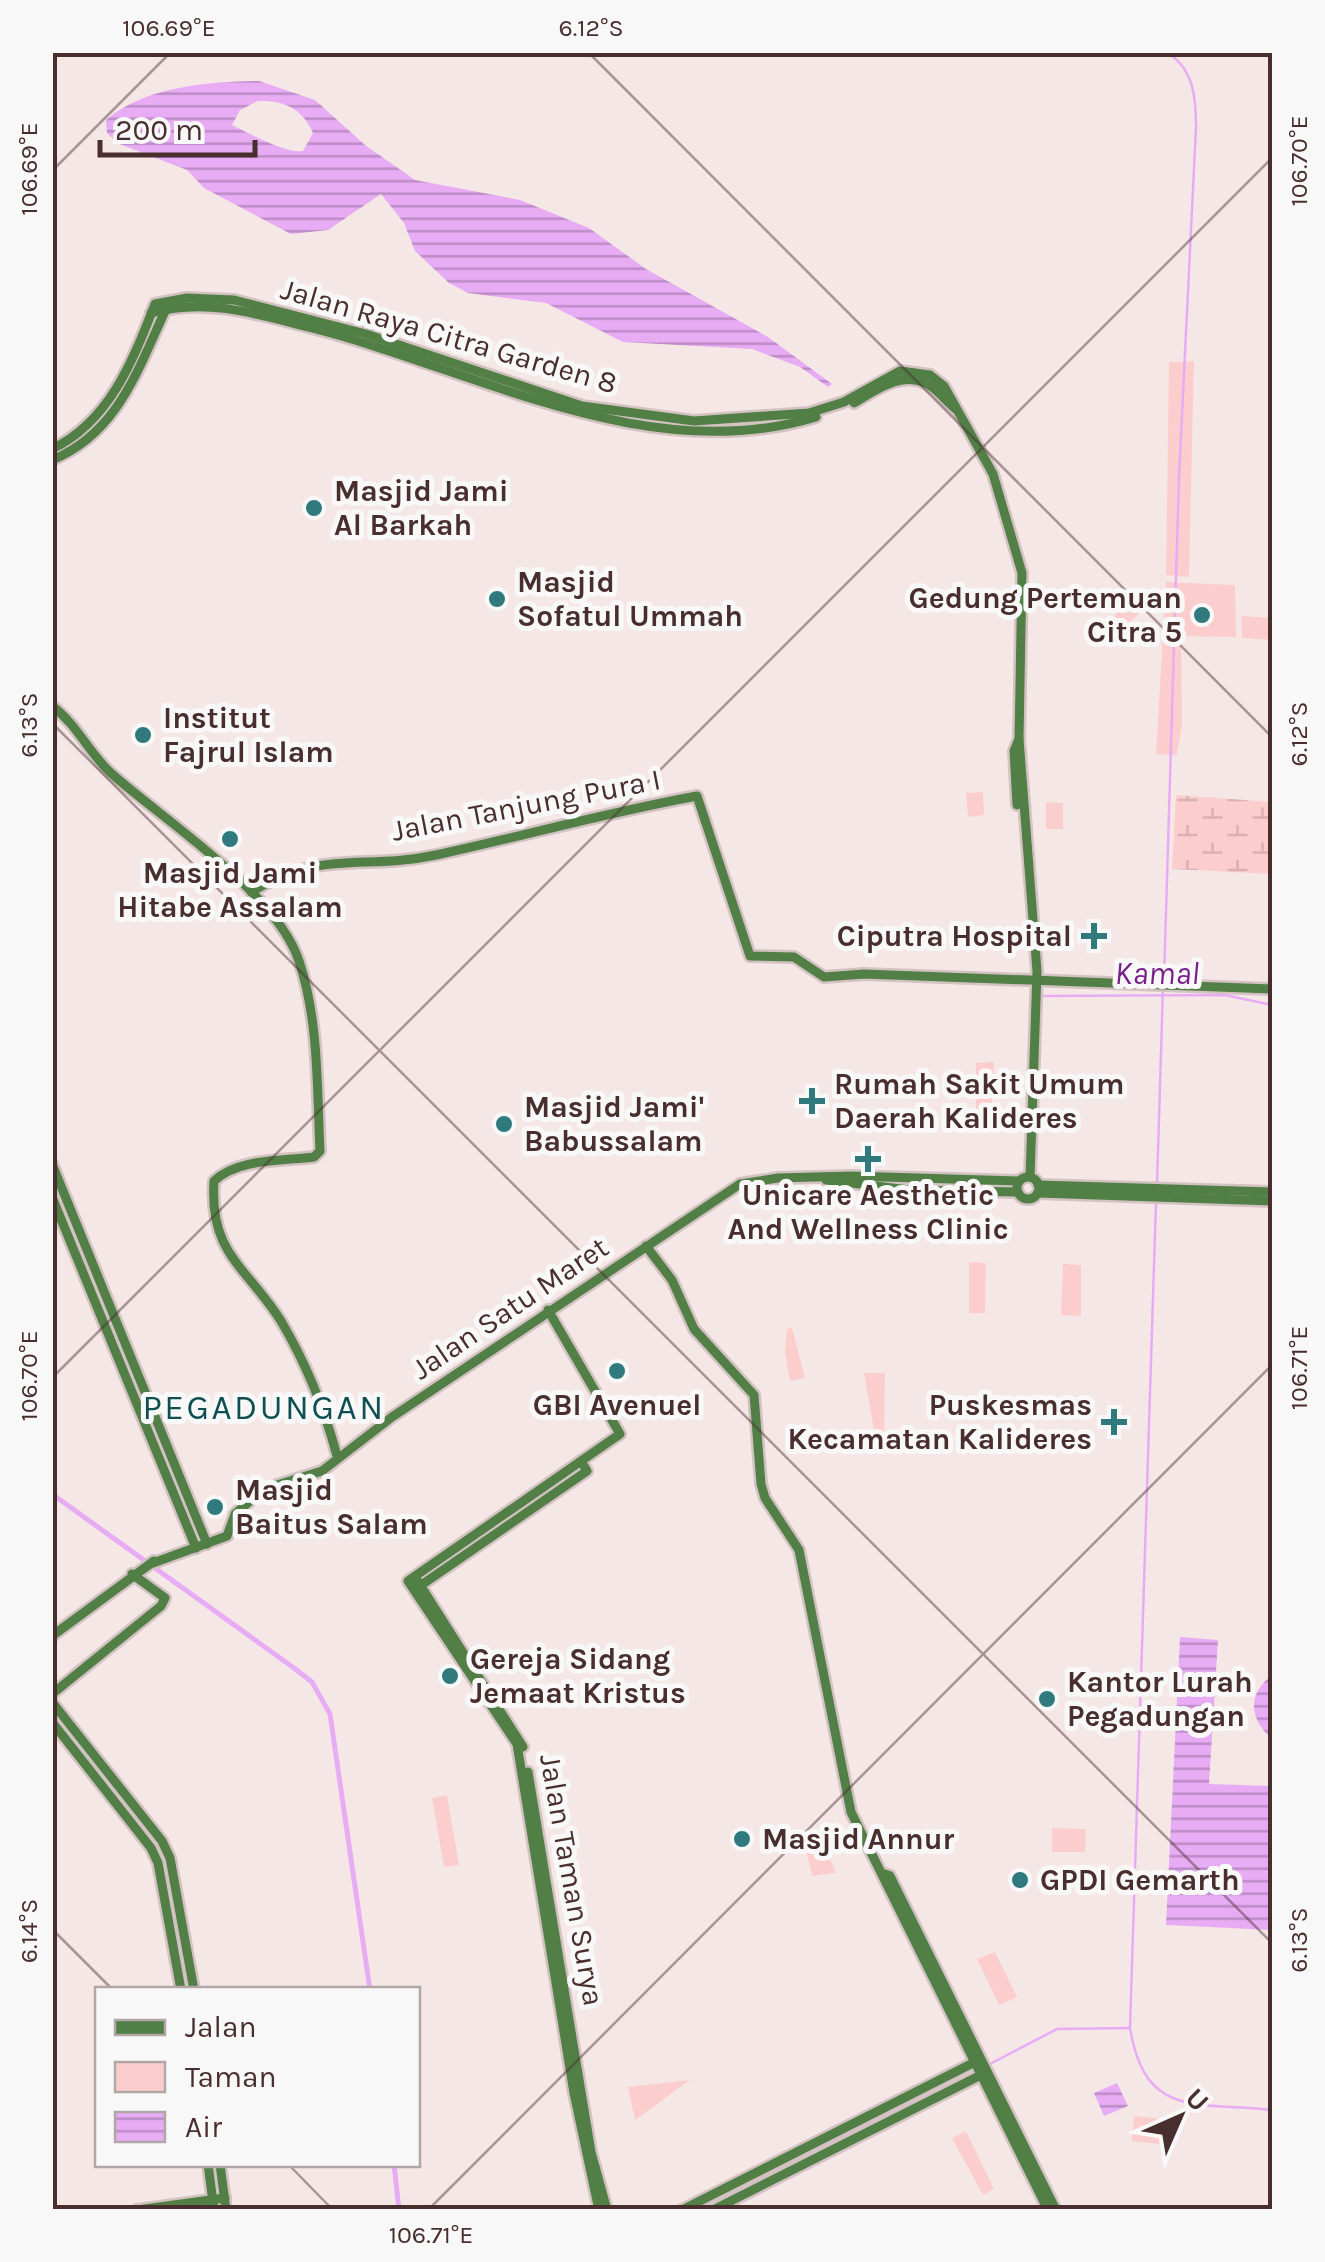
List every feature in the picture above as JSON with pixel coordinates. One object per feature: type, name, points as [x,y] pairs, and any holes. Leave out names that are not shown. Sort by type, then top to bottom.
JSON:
[{"type":"street","name":"Jalan Raya Citra Garden 8","points":[[151,313],[155,304],[206,298],[234,300],[578,404],[704,421],[798,416],[844,402],[900,371],[930,375],[952,395],[992,474],[1022,573],[1019,739]]},
{"type":"street","name":"Jalan Raya Citra Garden 8","points":[[151,313],[231,307],[316,325]]},
{"type":"street","points":[[54,454],[100,431],[123,402],[166,309]]},
{"type":"street","points":[[54,454],[92,422],[118,386],[151,313]]},
{"type":"street","points":[[52,706],[76,725],[108,770],[251,892],[299,960],[310,1016],[320,1151],[314,1157],[261,1163],[222,1174],[214,1181],[214,1220],[230,1259],[267,1301],[306,1366],[337,1456]]},
{"type":"street","points":[[1019,739],[1032,918],[1028,1184]]},
{"type":"street","points":[[1019,739],[1014,766],[1033,980]]},
{"type":"street","name":"Jalan Tanjung Pura I","points":[[251,892],[287,872],[317,864],[411,859],[581,818],[698,796],[750,956],[794,957],[824,977],[864,974],[1033,980]]},
{"type":"street","points":[[1032,918],[1042,975],[1049,982]]},
{"type":"street","points":[[1033,980],[1272,989]]},
{"type":"street","points":[[52,1164],[207,1544]]},
{"type":"street","name":"Jalan Satu Maret","points":[[52,1636],[132,1574],[227,1536],[235,1514],[251,1500],[277,1486],[322,1471],[337,1456],[548,1310],[740,1184],[778,1178],[909,1190],[1028,1184],[1155,1192]]},
{"type":"street","points":[[1155,1192],[1272,1192]]},
{"type":"street","points":[[1155,1192],[1272,1201]]},
{"type":"street","points":[[52,1197],[195,1549]]},
{"type":"street","points":[[646,1246],[672,1280],[694,1328],[754,1395],[761,1484],[765,1498],[800,1550],[840,1774],[851,1812],[1056,2210]]},
{"type":"street","points":[[416,1584],[620,1434],[548,1310]]},
{"type":"street","points":[[168,1484],[179,1480]]},
{"type":"street","points":[[52,1694],[161,1606],[165,1598],[132,1574]]},
{"type":"street","name":"Jalan Taman Surya","points":[[416,1584],[516,1744],[574,2093],[598,2210]]},
{"type":"street","name":"Jalan Taman Surya","points":[[416,1584],[522,1743],[592,2152],[607,2210]]},
{"type":"street","points":[[52,1702],[162,1841],[170,1858],[193,1987]]},
{"type":"street","points":[[52,1722],[152,1848],[180,1987]]},
{"type":"street","points":[[682,2210],[981,2067]]},
{"type":"street","points":[[713,2210],[981,2067]]},
{"type":"street","points":[[981,2067],[1048,2210]]},
{"type":"street","points":[[209,2167],[217,2201],[226,2210]]},
{"type":"street","points":[[217,2201],[220,2167]]},
{"type":"street","points":[[136,2210],[217,2201]]},
{"type":"green space","points":[[1194,361],[1189,577],[1166,575],[1169,362]]},
{"type":"green space","points":[[1166,582],[1235,585],[1236,637],[1181,636],[1182,724],[1177,755],[1156,754]]},
{"type":"green space","points":[[1133,598],[1143,610],[1121,630],[1111,619]]},
{"type":"green space","points":[[1241,616],[1272,618],[1272,640],[1242,638]]},
{"type":"green space","points":[[983,792],[984,815],[968,817],[966,793]]},
{"type":"green space","points":[[1176,795],[1272,802],[1272,874],[1172,869]]},
{"type":"green space","points":[[1046,802],[1063,803],[1063,829],[1046,829]]},
{"type":"green space","points":[[994,1062],[991,1115],[976,1114],[976,1063]]},
{"type":"green space","points":[[52,1164],[207,1544],[196,1548],[53,1197]]},
{"type":"green space","points":[[969,1262],[986,1263],[985,1313],[969,1313]]},
{"type":"green space","points":[[1063,1264],[1081,1265],[1081,1316],[1061,1315]]},
{"type":"green space","points":[[792,1328],[805,1378],[790,1381],[785,1352],[787,1329]]},
{"type":"green space","points":[[864,1373],[885,1373],[884,1435],[875,1435]]},
{"type":"green space","points":[[447,1795],[459,1865],[444,1867],[432,1798]]},
{"type":"green space","points":[[1052,1828],[1086,1829],[1085,1852],[1052,1852]]},
{"type":"green space","points":[[821,1839],[836,1873],[812,1876],[805,1845]]},
{"type":"green space","points":[[995,1952],[1017,1997],[999,2005],[977,1959]]},
{"type":"green space","points":[[690,2080],[635,2120],[628,2087]]},
{"type":"green space","points":[[1134,2116],[1162,2119],[1159,2144],[1132,2141]]},
{"type":"green space","points":[[966,2131],[994,2189],[983,2195],[952,2138]]},
{"type":"water","points":[[259,81],[315,100],[365,145],[415,180],[520,200],[589,228],[646,269],[768,337],[832,384],[828,387],[800,367],[752,349],[623,342],[546,303],[468,293],[449,283],[415,251],[404,223],[381,194],[328,230],[291,234],[204,188],[187,170],[117,143],[107,133],[106,120],[159,93],[199,85]],"holes":[[[267,101],[291,107],[309,124],[313,133],[303,151],[278,146],[232,125],[240,110]]]},
{"type":"water","points":[[1180,1637],[1218,1640],[1209,1784],[1272,1786],[1272,1930],[1166,1925]]},
{"type":"water","points":[[1272,1675],[1272,1739],[1259,1723],[1254,1707],[1258,1690]]},
{"type":"water","points":[[1117,2083],[1128,2106],[1104,2116],[1094,2093]]},
{"type":"waterway","points":[[1164,979],[1179,477],[1196,127],[1188,75],[1166,52]]},
{"type":"waterway","points":[[1157,1184],[1163,987]]},
{"type":"waterway","name":"Kamal","points":[[1041,996],[1225,995],[1272,1005]]},
{"type":"waterway","points":[[1156,1202],[1130,2028],[1137,2057],[1148,2078],[1162,2092],[1198,2105],[1272,2110]]},
{"type":"waterway","points":[[52,1494],[312,1682],[330,1714],[370,1987]]},
{"type":"waterway","points":[[52,1713],[160,1850],[187,1987]]},
{"type":"waterway","points":[[986,2066],[1057,2029],[1129,2028]]},
{"type":"waterway","points":[[698,2210],[974,2072]]},
{"type":"waterway","points":[[215,2167],[221,2210]]},
{"type":"waterway","points":[[394,2167],[399,2210]]},
{"type":"place","name":"Masjid Jami Al Barkah","points":[[314,508]]},
{"type":"place","name":"Masjid Sofatul Ummah","points":[[497,599]]},
{"type":"place","name":"Gedung Pertemuan Citra 5","points":[[1202,615]]},
{"type":"place","name":"Institut Fajrul Islam","points":[[143,735]]},
{"type":"place","name":"Masjid Jami Hitabe Assalam","points":[[230,839]]},
{"type":"place","name":"Ciputra Hospital","points":[[1094,936]]},
{"type":"place","name":"Rumah Sakit Umum Daerah Kalideres","points":[[812,1101]]},
{"type":"place","name":"Masjid Jami' Babussalam","points":[[504,1124]]},
{"type":"place","name":"Unicare Aesthetic And Wellness Clinic","points":[[868,1159]]},
{"type":"place","name":"GBI Avenuel","points":[[617,1371]]},
{"type":"place","name":"Puskesmas Kecamatan Kalideres","points":[[1114,1422]]},
{"type":"place","name":"Masjid Baitus Salam","points":[[215,1507]]},
{"type":"place","name":"Gereja Sidang Jemaat Kristus","points":[[450,1676]]},
{"type":"place","name":"Kantor Lurah Pegadungan","points":[[1047,1699]]},
{"type":"place","name":"Masjid Annur","points":[[742,1839]]},
{"type":"place","name":"GPDI Gemarth","points":[[1020,1880]]},
{"type":"district","name":"PEGADUNGAN","points":[[264,1407]]}]
